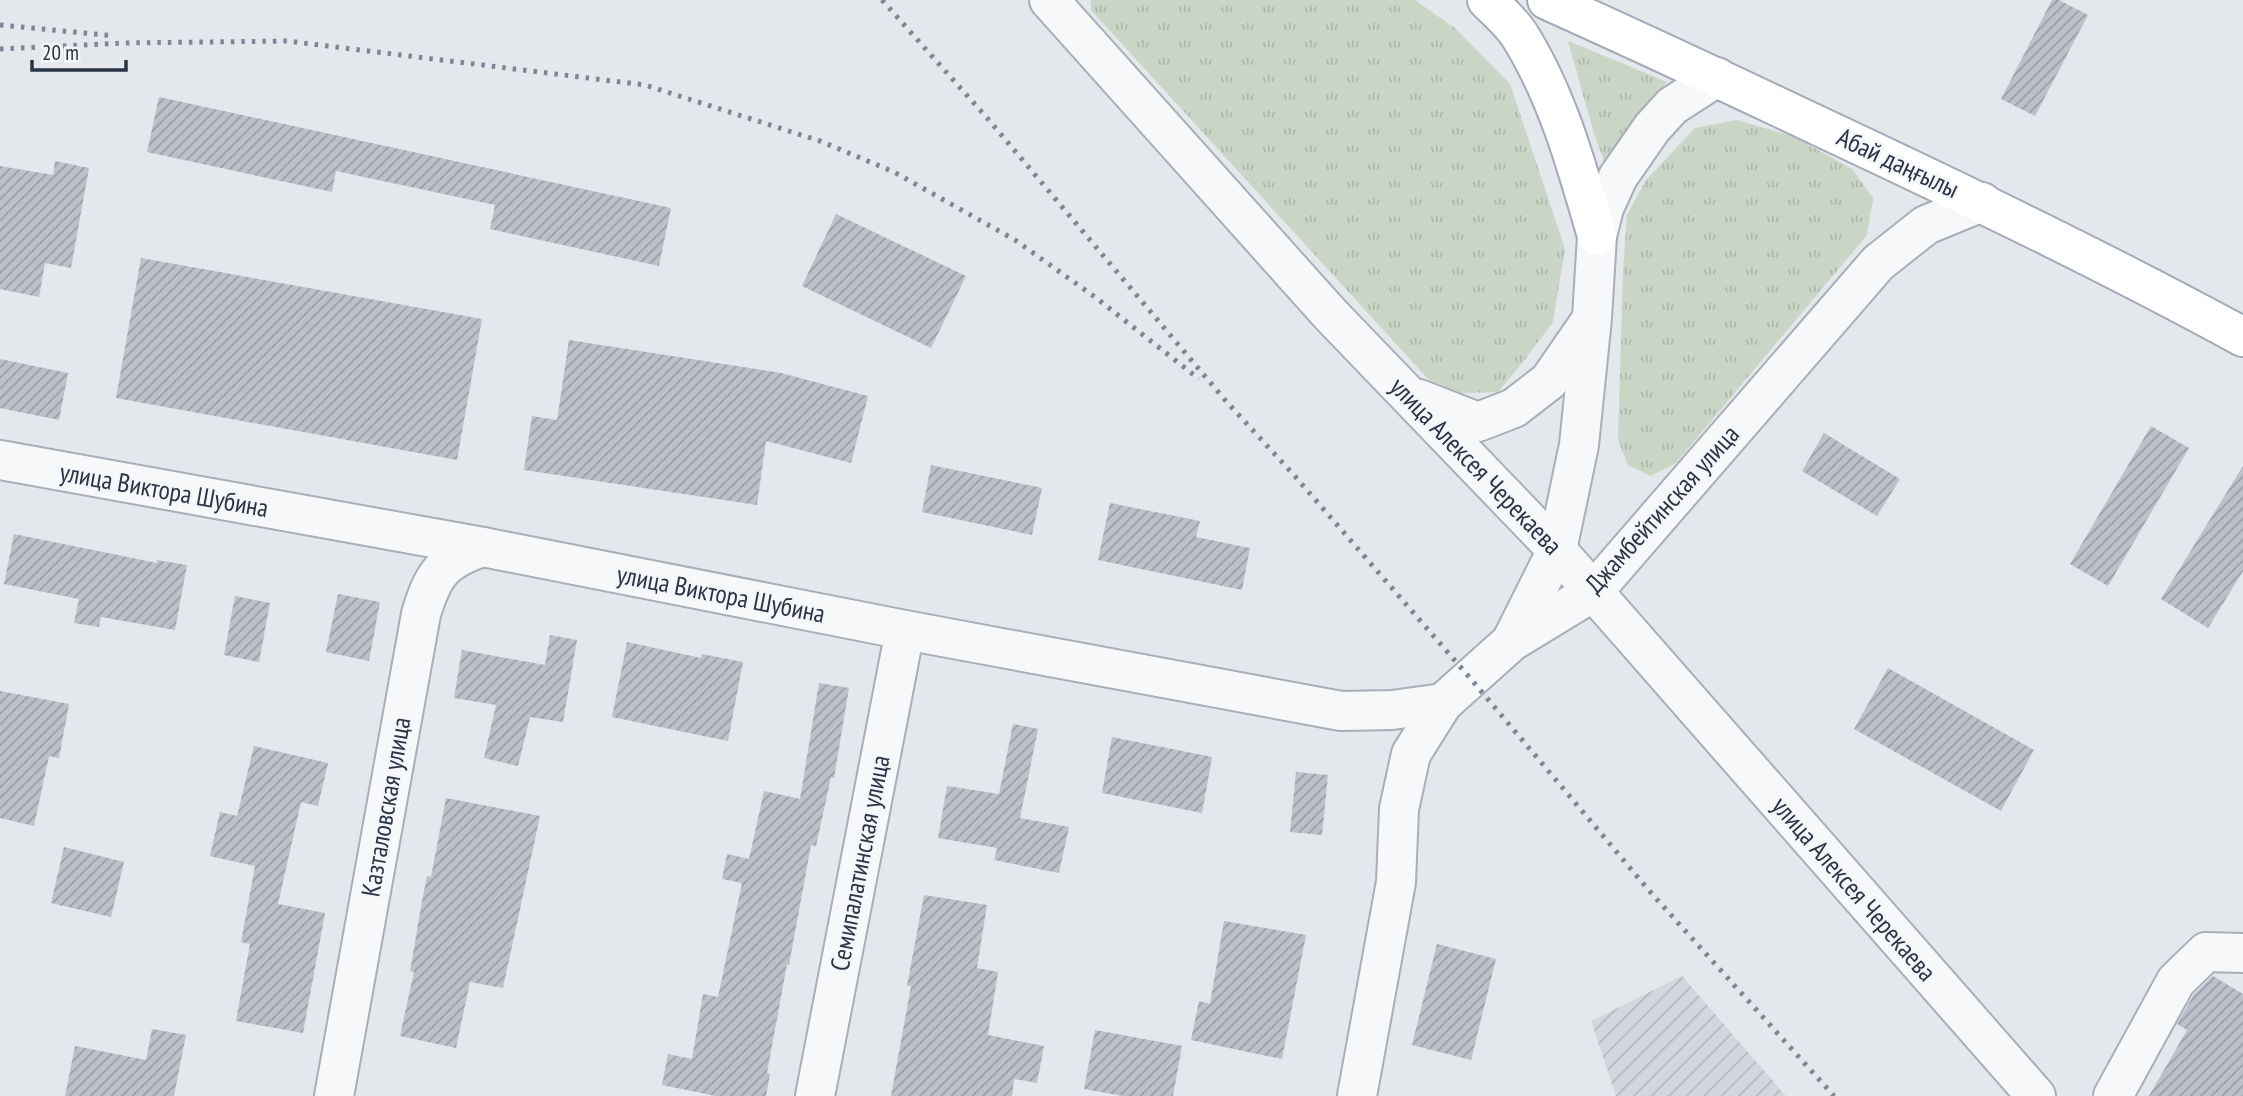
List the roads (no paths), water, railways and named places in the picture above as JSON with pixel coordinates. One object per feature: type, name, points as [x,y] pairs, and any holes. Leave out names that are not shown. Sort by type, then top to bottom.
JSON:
[{"type":"main road","points":[[1487,0],[1519,34],[1558,113],[1597,236]]},
{"type":"main road","name":"Абай даңғылы","points":[[1547,0],[1982,202],[2101,261],[2243,337]]},
{"type":"street","name":"улица Алексея Черекаева","points":[[1049,0],[1330,314],[1557,550],[2036,1096]]},
{"type":"street","points":[[1511,642],[1557,550],[1579,445],[1597,236],[1604,208],[1618,177],[1646,136],[1672,106],[1717,78]]},
{"type":"street","name":"Джамбейтинская улица","points":[[1357,1096],[1396,882],[1399,809],[1410,754],[1443,703],[1511,642],[1593,592],[1878,262],[1926,225],[1982,202]]},
{"type":"street","points":[[1408,395],[1478,422],[1514,408],[1549,381],[1592,318]]},
{"type":"street","name":"улица Виктора Шубина","points":[[0,460],[483,547],[905,630],[1341,710],[1392,710],[1443,703]]},
{"type":"street","name":"Казталовская улица","points":[[334,1096],[421,614],[427,592],[441,569],[458,555],[483,547]]},
{"type":"street","name":"Семипалатинская улица","points":[[815,1096],[905,630]]},
{"type":"street","points":[[2113,1096],[2176,981],[2206,952],[2243,953]]},
{"type":"railway","points":[[882,0],[988,119],[1225,400],[1470,678],[1652,894],[1834,1096]]},
{"type":"railway","points":[[0,25],[115,36]]},
{"type":"railway","points":[[0,49],[125,43],[287,41],[645,85],[820,141],[894,172],[1015,240],[1095,297],[1199,379]]}]
